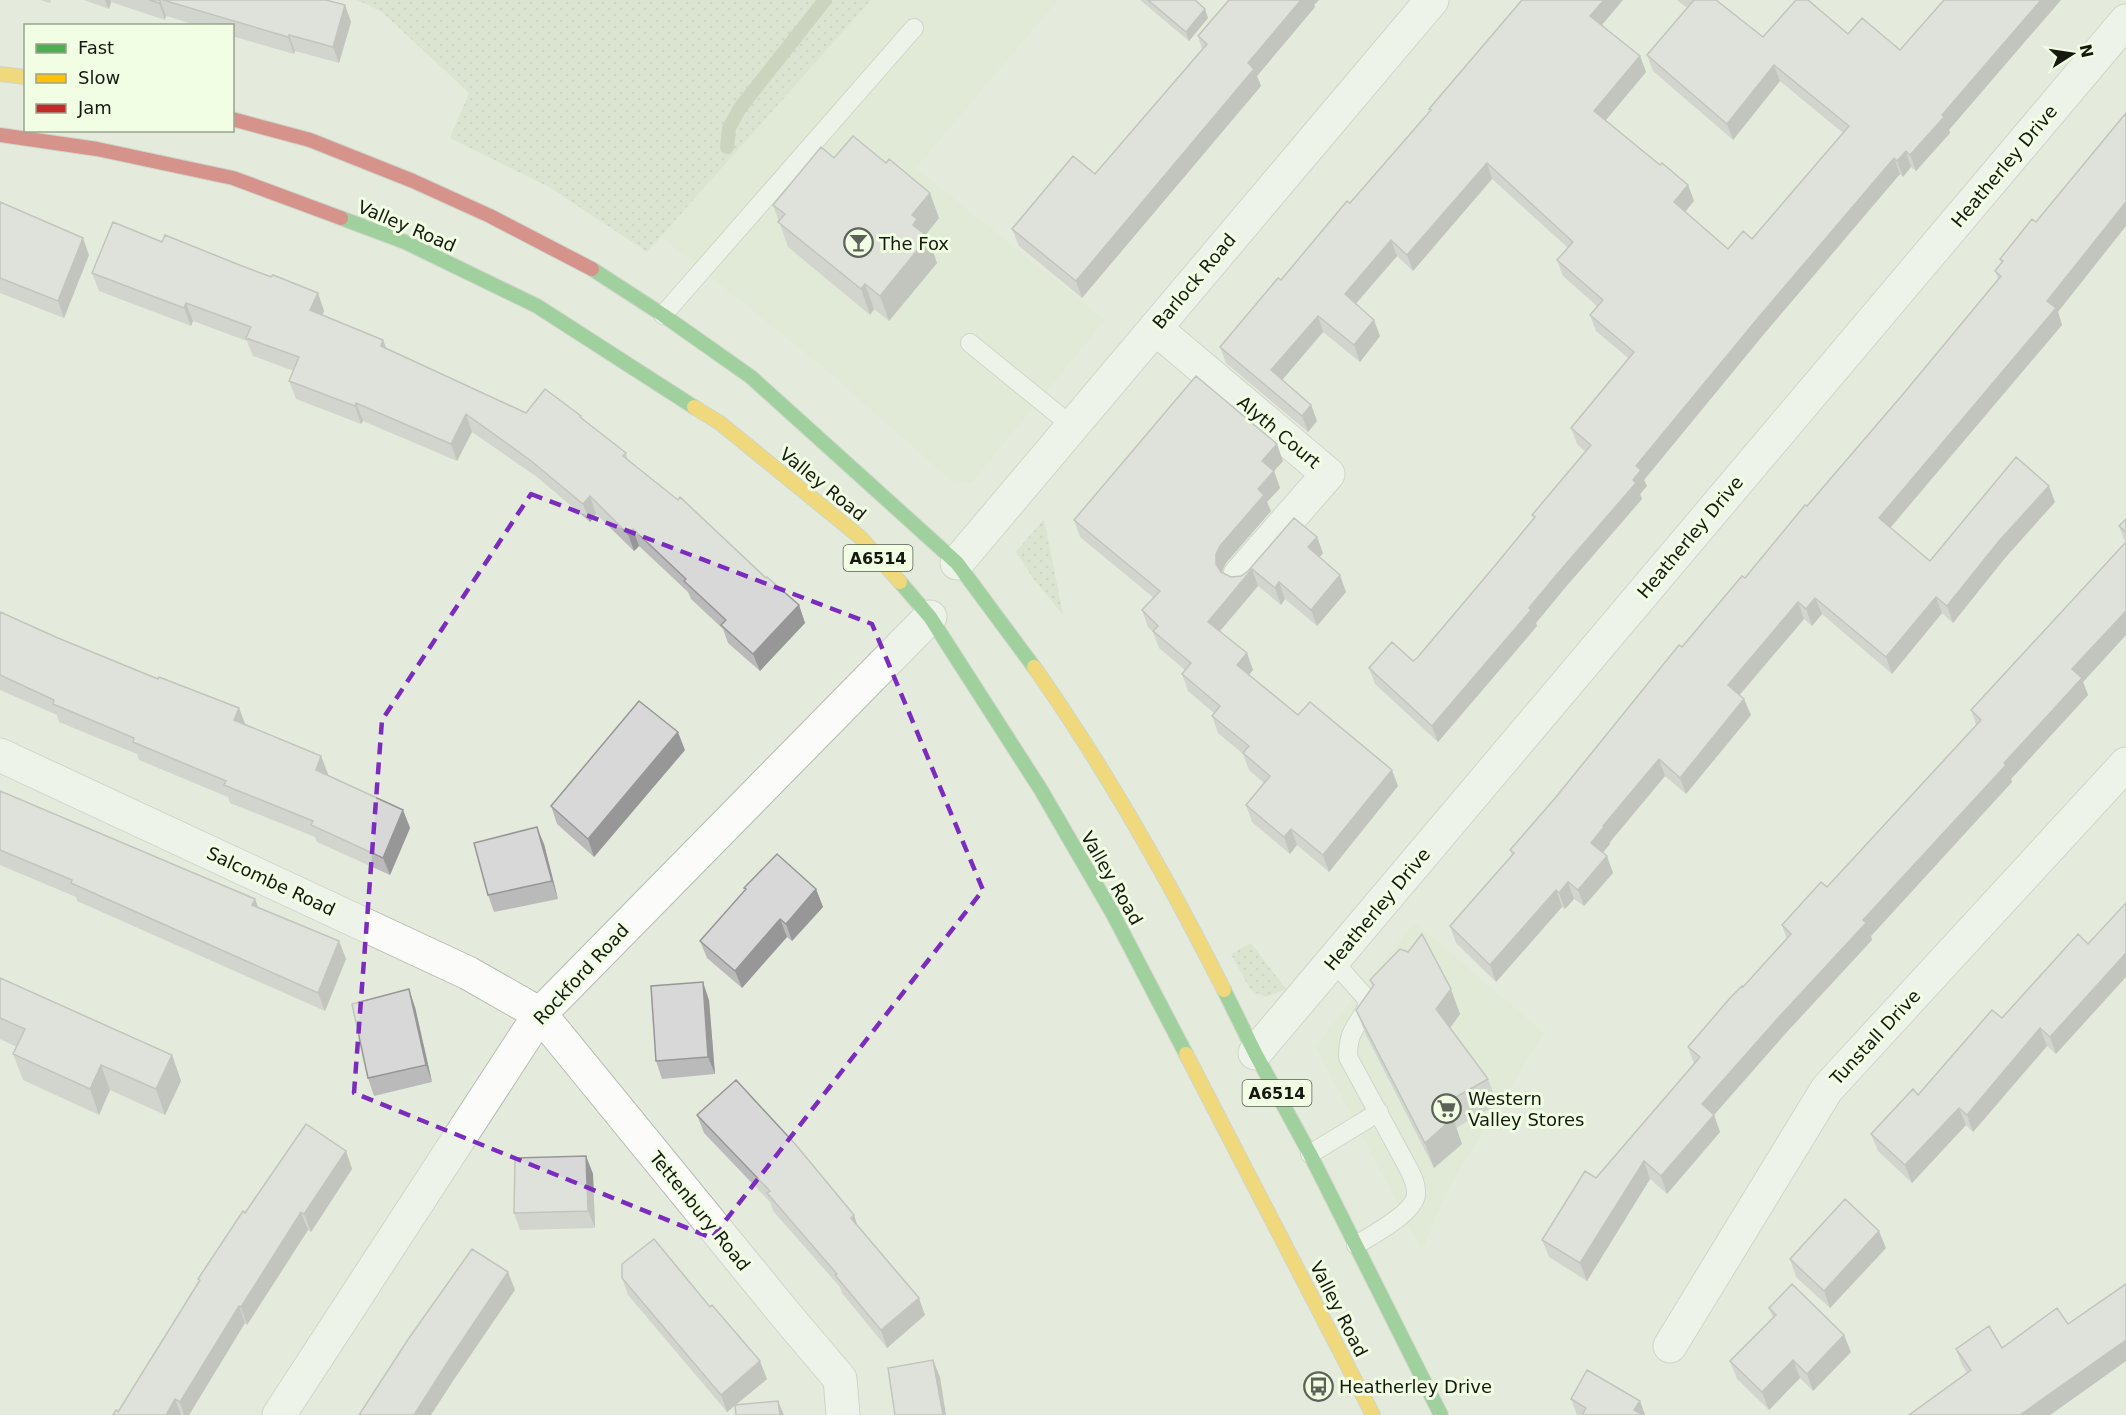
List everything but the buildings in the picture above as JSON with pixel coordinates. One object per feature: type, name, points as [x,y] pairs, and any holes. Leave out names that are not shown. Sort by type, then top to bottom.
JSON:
[{"type":"highway","points":[[0,74],[24,77]]},
{"type":"highway","name":"Valley Road","points":[[234,120],[310,140],[432,190],[582,262],[751,377],[957,563],[1062,707],[1105,775],[1197,938],[1255,1053],[1310,1154],[1441,1415]]},
{"type":"highway","name":"Valley Road","points":[[0,135],[97,149],[233,178],[405,242],[537,306],[720,423],[860,537],[930,617],[1041,790],[1113,914],[1373,1415]]},
{"type":"street","name":"Barlock Road","points":[[957,563],[1432,0]]},
{"type":"street","name":"Heatherley Drive","points":[[1255,1053],[2126,21]]},
{"type":"street","name":"Alyth Court","points":[[1155,328],[1328,474],[1240,575]]},
{"type":"street","name":"Rockford Road","points":[[279,1415],[540,1014],[930,617]]},
{"type":"street","name":"Salcombe Road","points":[[0,755],[468,973],[540,1014]]},
{"type":"street","name":"Tunstall Drive","points":[[1670,1346],[1827,1089],[2126,764]]},
{"type":"street","name":"Tettenbury Road","points":[[540,1014],[840,1379],[843,1415]]},
{"type":"lane","points":[[663,315],[914,28]]},
{"type":"lane","points":[[970,343],[1072,426]]},
{"type":"lane","points":[[1333,960],[1366,998],[1368,1005],[1360,1022],[1352,1030],[1348,1042],[1348,1057],[1414,1179],[1416,1194],[1413,1204],[1389,1224],[1356,1245]]},
{"type":"lane","points":[[1310,1154],[1379,1112]]},
{"type":"highlighted area","points":[[531,494],[872,624],[983,890],[712,1238],[354,1093],[382,720]]},
{"type":"shaded area","points":[[357,0],[871,0],[647,252],[549,187],[450,138],[469,93],[382,12]]},
{"type":"shaded area","points":[[871,0],[1058,0],[916,168],[1105,320],[972,482],[955,484],[825,369],[660,236]]},
{"type":"shaded area","points":[[1044,519],[1063,615],[1032,577],[1016,552]]},
{"type":"shaded area","points":[[1415,922],[1544,1033],[1448,1189],[1422,1251],[1315,1046]]},
{"type":"shaded area","points":[[1251,943],[1286,989],[1266,997],[1251,991],[1231,954]]},
{"type":"waterway","points":[[727,147],[729,128],[740,108],[825,0]]},
{"type":"traffic: fast","points":[[341,218],[405,242],[537,306],[694,407]]},
{"type":"traffic: fast","points":[[592,269],[663,315],[751,377],[957,563],[1034,667]]},
{"type":"traffic: fast","points":[[900,582],[930,617],[1041,790],[1113,914],[1186,1054]]},
{"type":"traffic: fast","points":[[1224,990],[1255,1053],[1310,1154],[1441,1415]]},
{"type":"traffic: slow","points":[[0,74],[24,77]]},
{"type":"traffic: slow","points":[[694,407],[720,423],[860,537],[900,582]]},
{"type":"traffic: slow","points":[[1034,667],[1086,745],[1135,825],[1224,990]]},
{"type":"traffic: slow","points":[[1186,1054],[1373,1415]]},
{"type":"traffic: jam","points":[[234,120],[310,140],[413,181],[490,216],[592,269]]},
{"type":"traffic: jam","points":[[0,135],[97,149],[233,178],[341,218]]},
{"type":"place","name":"The Fox","points":[[858,243]]},
{"type":"place","name":"Western Valley Stores","points":[[1447,1108]]},
{"type":"place","name":"Heatherley Drive","points":[[1318,1386]]}]
